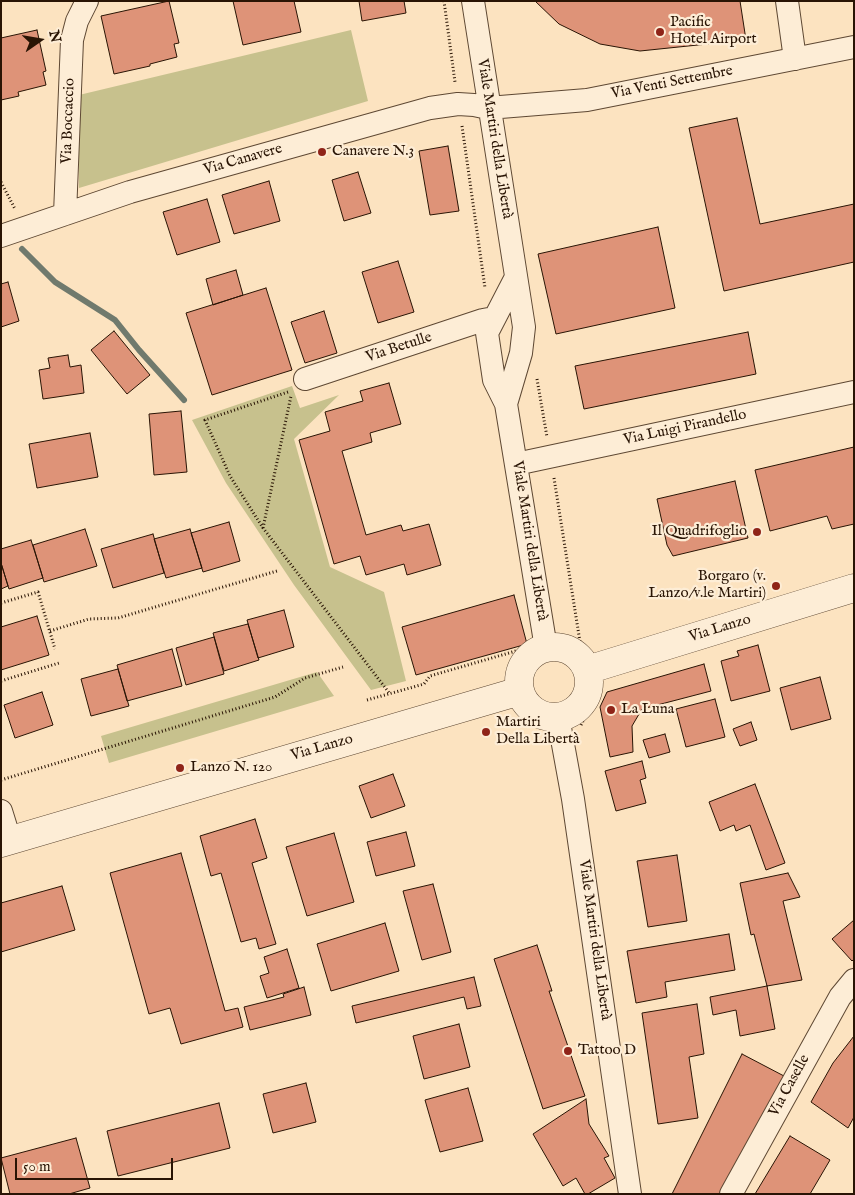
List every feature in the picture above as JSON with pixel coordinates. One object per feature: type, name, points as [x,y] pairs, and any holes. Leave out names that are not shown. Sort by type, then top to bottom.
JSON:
[{"type":"street","name":"Via Boccaccio","points":[[65,214],[72,40],[77,21],[87,1]]},
{"type":"street","name":"Viale Martiri della Libertà","points":[[473,1],[488,108],[524,327],[521,353],[506,404]]},
{"type":"street","points":[[788,1],[796,59]]},
{"type":"street","name":"Via Venti Settembre","points":[[488,108],[587,100],[854,47]]},
{"type":"street","name":"Via Canavere","points":[[1,236],[130,192],[430,108],[458,104],[488,108]]},
{"type":"street","name":"Viale Martiri della Libertà","points":[[516,277],[487,333],[494,380],[506,404],[546,645]]},
{"type":"street","name":"Via Betulle","points":[[305,379],[494,318]]},
{"type":"street","name":"Via Luigi Pirandello","points":[[516,464],[854,392]]},
{"type":"street","name":"Via Lanzo","points":[[587,670],[854,588]]},
{"type":"street","points":[[546,645],[561,648],[575,654],[587,670],[589,680],[588,691],[584,701],[569,715],[546,717],[534,711],[526,703],[520,691],[519,677],[524,664],[546,645]]},
{"type":"street","name":"Via Lanzo","points":[[1,811],[6,841],[520,691]]},
{"type":"street","name":"Viale Martiri della Libertà","points":[[558,717],[573,799],[630,1194]]},
{"type":"street","name":"Via Caselle","points":[[731,1194],[840,997],[854,980]]},
{"type":"path","points":[[1,182],[24,228]]},
{"type":"path","points":[[263,528],[292,390],[205,420],[230,476],[263,528],[390,694]]},
{"type":"path","points":[[50,631],[89,619],[118,618],[277,571]]},
{"type":"path","points":[[1,603],[38,592],[55,649]]},
{"type":"path","points":[[367,700],[424,684],[430,676],[566,640],[580,642]]},
{"type":"path","points":[[1,681],[59,663]]},
{"type":"path","points":[[1,780],[275,697],[305,678],[343,667]]},
{"type":"shaded area","points":[[351,30],[368,101],[79,188],[79,95]]},
{"type":"shaded area","points":[[292,386],[300,408],[339,395],[294,439],[330,567],[384,592],[406,681],[371,690],[294,585],[226,483],[192,420]]},
{"type":"shaded area","points":[[317,672],[334,696],[109,763],[101,736]]},
{"type":"building","points":[[169,1],[179,43],[174,44],[177,57],[150,64],[150,66],[114,74],[101,16]]},
{"type":"building","points":[[233,1],[294,1],[301,32],[243,45]]},
{"type":"building","points":[[359,1],[404,1],[406,13],[362,21]]},
{"type":"building","name":"Pacific Hotel Airport","points":[[535,1],[740,1],[746,40],[640,51],[600,44],[559,24]]},
{"type":"building","points":[[37,30],[46,71],[43,72],[46,85],[18,92],[19,96],[1,100],[1,38]]},
{"type":"building","points":[[737,118],[760,224],[854,204],[854,262],[724,291],[689,128]]},
{"type":"building","points":[[448,146],[459,211],[430,215],[419,151]]},
{"type":"building","points":[[358,172],[371,213],[344,221],[332,180]]},
{"type":"building","points":[[269,181],[280,221],[234,234],[222,195]]},
{"type":"building","points":[[207,199],[220,242],[177,255],[163,212]]},
{"type":"building","points":[[658,227],[675,308],[556,334],[538,254]]},
{"type":"building","points":[[398,261],[414,312],[378,323],[362,272]]},
{"type":"building","points":[[236,270],[243,295],[213,305],[206,279]]},
{"type":"building","points":[[8,282],[19,321],[1,327],[1,284]]},
{"type":"building","points":[[266,288],[292,370],[212,395],[186,313]]},
{"type":"building","points":[[324,311],[337,353],[305,363],[291,322]]},
{"type":"building","points":[[114,331],[150,375],[127,394],[91,350]]},
{"type":"building","points":[[748,332],[756,374],[584,409],[575,366]]},
{"type":"building","points":[[68,355],[70,367],[81,365],[84,393],[43,399],[39,370],[50,368],[48,358]]},
{"type":"building","points":[[389,383],[401,424],[370,433],[372,442],[342,451],[366,535],[401,525],[403,531],[429,524],[441,565],[407,575],[404,564],[366,575],[360,556],[334,564],[299,440],[330,431],[325,412],[363,401],[360,391]]},
{"type":"building","points":[[181,411],[187,472],[154,475],[149,414]]},
{"type":"building","points":[[90,433],[98,477],[37,488],[29,444]]},
{"type":"building","points":[[854,447],[854,524],[832,529],[827,516],[770,531],[755,470]]},
{"type":"building","points":[[735,481],[748,538],[673,556],[667,545],[657,499]]},
{"type":"building","points":[[229,522],[240,561],[203,572],[191,533]]},
{"type":"building","points":[[85,529],[97,566],[44,582],[33,545]]},
{"type":"building","points":[[190,529],[202,568],[166,578],[154,539]]},
{"type":"building","points":[[153,534],[164,573],[113,588],[101,549]]},
{"type":"building","points":[[31,540],[43,578],[9,589],[1,563],[1,549]]},
{"type":"building","points":[[1,563],[8,586],[1,589]]},
{"type":"building","points":[[514,595],[527,644],[416,675],[402,627]]},
{"type":"building","points":[[284,610],[294,647],[258,658],[247,620]]},
{"type":"building","points":[[37,616],[49,655],[1,670],[1,627]]},
{"type":"building","points":[[248,624],[259,660],[224,671],[213,633]]},
{"type":"building","points":[[214,637],[224,674],[186,685],[176,648]]},
{"type":"building","points":[[758,645],[770,691],[731,701],[721,661],[739,656],[737,651]]},
{"type":"building","points":[[172,649],[182,686],[127,701],[117,665]]},
{"type":"building","points":[[704,664],[711,691],[642,709],[632,726],[633,752],[610,757],[600,707],[607,692]]},
{"type":"building","points":[[118,669],[129,706],[91,716],[81,679]]},
{"type":"building","points":[[820,677],[831,719],[791,730],[780,688]]},
{"type":"building","points":[[42,692],[53,725],[15,738],[4,705]]},
{"type":"building","points":[[715,699],[725,737],[686,747],[676,709]]},
{"type":"building","points":[[751,722],[757,740],[740,746],[733,729]]},
{"type":"building","points":[[665,734],[670,752],[649,758],[643,740]]},
{"type":"building","points":[[642,761],[646,778],[640,780],[646,803],[616,811],[605,771]]},
{"type":"building","points":[[393,774],[405,806],[371,818],[359,786]]},
{"type":"building","points":[[755,784],[785,863],[766,870],[750,825],[736,831],[734,825],[720,831],[709,802]]},
{"type":"building","points":[[255,819],[267,858],[252,863],[276,944],[259,949],[256,938],[241,942],[221,873],[211,876],[200,836]]},
{"type":"building","points":[[406,832],[415,866],[376,876],[367,842]]},
{"type":"building","points":[[334,833],[354,902],[307,916],[286,847]]},
{"type":"building","points":[[181,853],[225,1011],[238,1008],[243,1027],[181,1044],[170,1008],[149,1014],[110,873]]},
{"type":"building","points":[[677,855],[687,921],[648,927],[637,861]]},
{"type":"building","points":[[788,873],[800,897],[783,901],[802,980],[767,986],[754,934],[751,935],[740,883]]},
{"type":"building","points":[[433,884],[451,952],[422,960],[403,891]]},
{"type":"building","points":[[62,886],[75,930],[1,952],[1,903]]},
{"type":"building","points":[[854,920],[854,959],[852,961],[832,939]]},
{"type":"building","points":[[385,923],[399,971],[331,991],[317,944]]},
{"type":"building","points":[[729,934],[735,970],[665,982],[667,997],[636,1003],[627,951]]},
{"type":"building","points":[[537,945],[552,991],[549,991],[585,1096],[543,1109],[494,959]]},
{"type":"building","points":[[287,949],[299,988],[267,998],[260,976],[269,973],[264,957]]},
{"type":"building","points":[[474,977],[481,1006],[467,1009],[464,997],[356,1023],[352,1006]]},
{"type":"building","points":[[767,986],[775,1029],[740,1036],[736,1010],[713,1015],[710,997]]},
{"type":"building","points":[[304,987],[311,1015],[250,1030],[244,1007],[284,997],[283,994]]},
{"type":"building","points":[[697,1004],[704,1054],[689,1057],[698,1118],[658,1124],[642,1013]]},
{"type":"building","points":[[459,1024],[470,1067],[424,1079],[413,1036]]},
{"type":"building","points":[[854,1036],[854,1117],[848,1128],[811,1102],[833,1063]]},
{"type":"building","points":[[742,1054],[784,1076],[721,1194],[672,1194]]},
{"type":"building","points":[[306,1083],[316,1122],[273,1133],[263,1094]]},
{"type":"building","points":[[468,1088],[483,1141],[440,1152],[425,1100]]},
{"type":"building","points":[[586,1099],[589,1124],[609,1156],[604,1158],[615,1178],[588,1194],[585,1194],[576,1178],[563,1186],[533,1134]]},
{"type":"building","points":[[219,1103],[230,1148],[118,1176],[107,1131]]},
{"type":"building","points":[[790,1136],[830,1160],[810,1194],[755,1194]]},
{"type":"building","points":[[76,1138],[90,1188],[69,1194],[10,1194],[1,1158]]},
{"type":"waterway","points":[[22,249],[55,282],[115,320],[184,400]]},
{"type":"place","name":"Pacific Hotel Airport","points":[[660,32]]},
{"type":"place","name":"Canavere N.3","points":[[322,152]]},
{"type":"place","name":"Il Quadrifoglio","points":[[757,532]]},
{"type":"place","name":"Borgaro (v. Lanzo/v.le Martiri)","points":[[776,586]]},
{"type":"place","name":"La Luna","points":[[611,710]]},
{"type":"place","name":"Martiri Della Libertà","points":[[486,732]]},
{"type":"place","name":"Lanzo N. 120","points":[[180,768]]},
{"type":"place","name":"Tattoo D","points":[[568,1051]]}]
